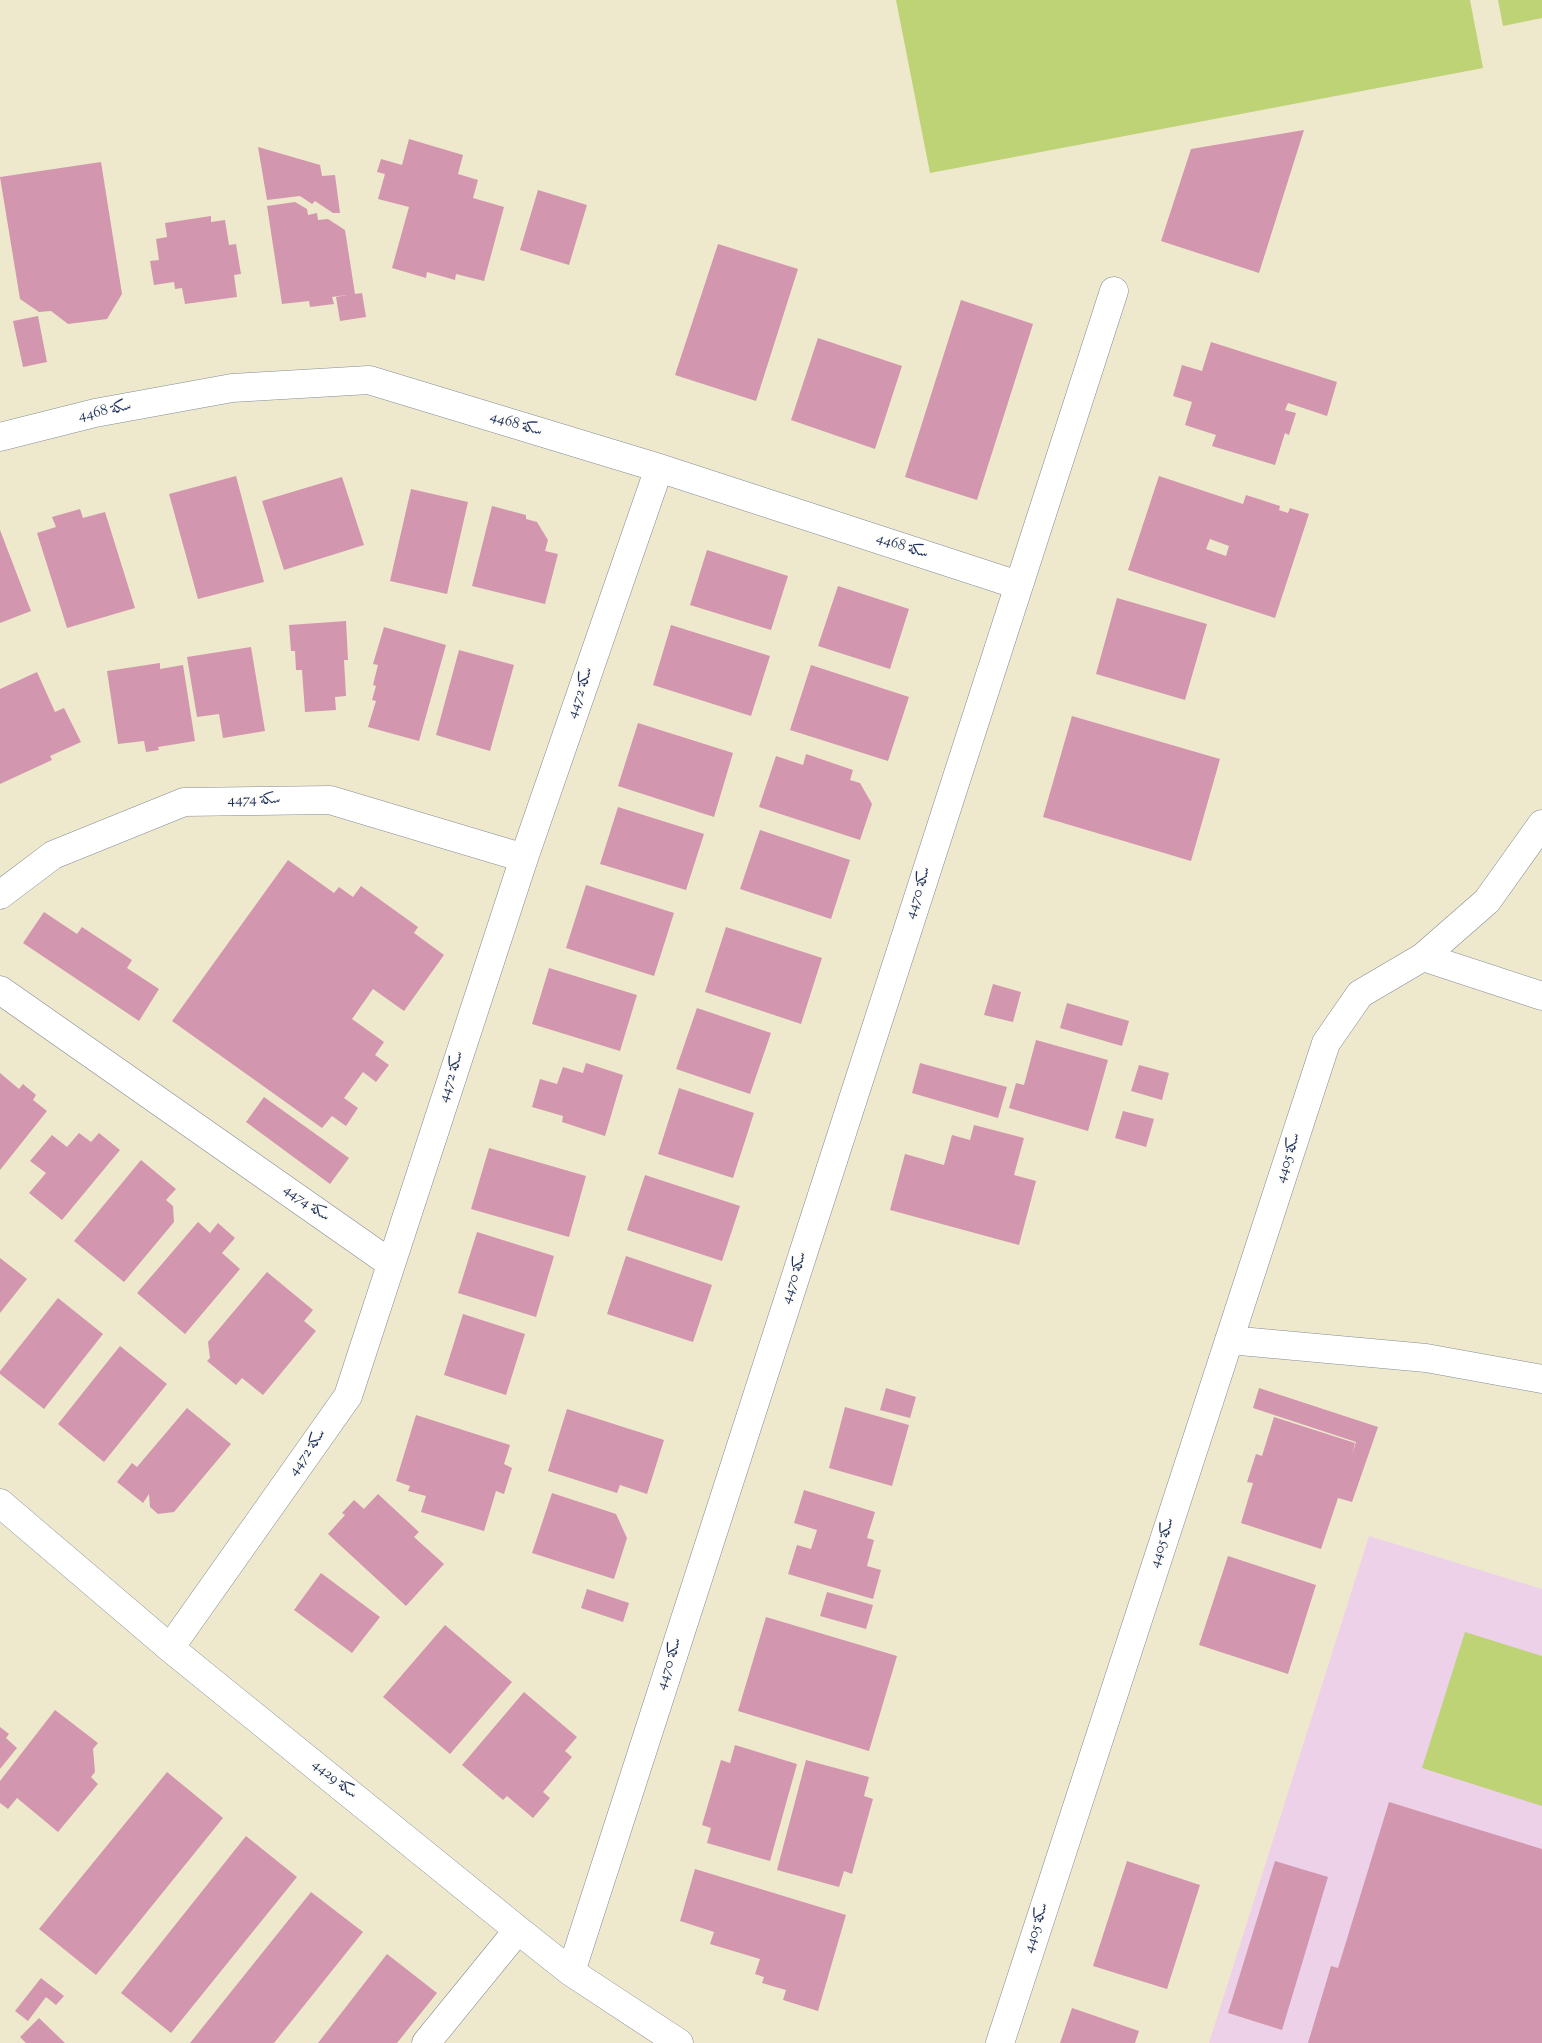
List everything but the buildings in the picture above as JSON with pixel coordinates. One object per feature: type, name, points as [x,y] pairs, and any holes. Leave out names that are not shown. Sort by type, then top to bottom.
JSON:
[{"type":"street","name":"سكة 4470","points":[[571,1972],[1114,291]]},
{"type":"street","name":"سكة 4468","points":[[0,437],[95,413],[232,388],[369,380],[659,468],[1018,585]]},
{"type":"street","name":"سكة 4472","points":[[170,1648],[348,1396],[524,858],[659,468]]},
{"type":"street","name":"سكة 4474","points":[[0,894],[53,855],[184,802],[330,800],[524,858]]},
{"type":"street","name":"سكة 4405","points":[[1000,2043],[1326,1043],[1360,994],[1423,956],[1487,900],[1542,824]]},
{"type":"street","points":[[1423,956],[1542,996]]},
{"type":"street","name":"سكة 4474","points":[[0,990],[390,1263]]},
{"type":"street","points":[[1229,1340],[1426,1358],[1542,1379]]},
{"type":"street","name":"سكة 4429","points":[[0,1503],[170,1648],[518,1930],[571,1972],[680,2043]]},
{"type":"street","points":[[426,2043],[518,1930]]},
{"type":"shaded area","points":[[1369,1536],[1542,1589],[1542,2043],[1209,2043]]},
{"type":"green space","points":[[896,0],[1470,0],[1483,68],[930,173]]},
{"type":"green space","points":[[1498,0],[1542,0],[1542,18],[1503,26]]},
{"type":"green space","points":[[1465,1632],[1542,1656],[1542,1806],[1422,1768]]}]
